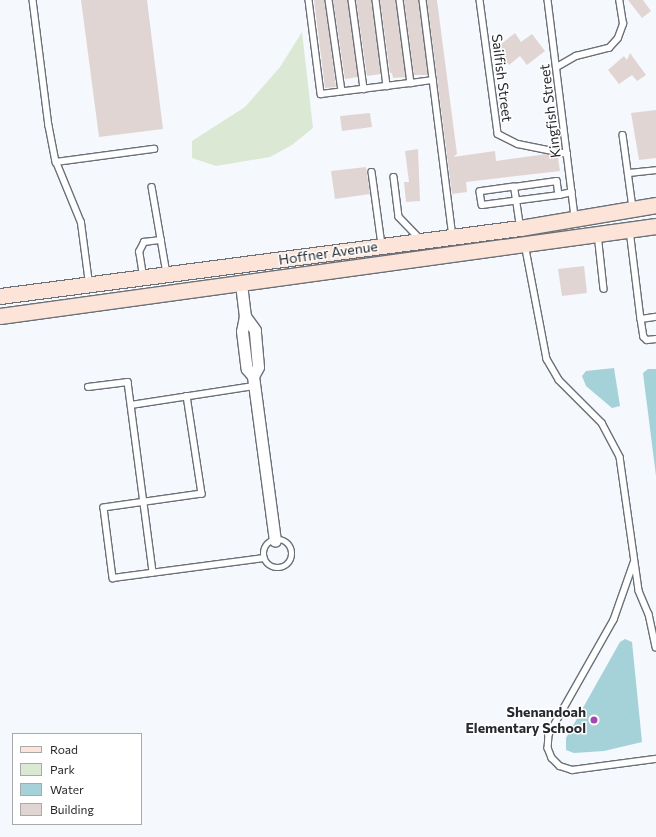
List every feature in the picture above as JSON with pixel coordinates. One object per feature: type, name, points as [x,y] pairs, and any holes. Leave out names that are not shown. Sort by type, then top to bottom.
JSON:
[{"type":"main road","name":"Hoffner Avenue","points":[[0,296],[520,228],[656,206]]},
{"type":"main road","points":[[526,244],[529,236],[541,229],[564,226],[575,219]]},
{"type":"main road","name":"Hoffner Avenue","points":[[0,316],[410,261],[656,226]]},
{"type":"main road","points":[[410,261],[428,252],[509,240],[520,228]]},
{"type":"main road","points":[[85,305],[110,295],[160,286],[167,274]]},
{"type":"main road","points":[[0,309],[67,300],[78,296],[89,285]]},
{"type":"street","points":[[241,284],[245,316],[242,331],[247,369],[254,381],[275,541]]},
{"type":"lane","points":[[33,0],[49,126],[56,162],[82,223],[89,285]]},
{"type":"lane","points":[[309,0],[321,94],[432,80]]},
{"type":"lane","points":[[329,0],[342,92]]},
{"type":"lane","points":[[352,0],[364,89]]},
{"type":"lane","points":[[376,0],[387,86]]},
{"type":"lane","points":[[400,0],[410,83]]},
{"type":"lane","points":[[422,0],[453,236]]},
{"type":"lane","name":"Sailfish Street","points":[[480,0],[498,134],[518,144],[567,154]]},
{"type":"lane","name":"Kingfish Street","points":[[548,0],[575,219]]},
{"type":"lane","points":[[557,67],[576,56],[609,48],[618,38],[623,24],[619,0]]},
{"type":"lane","points":[[623,136],[633,210]]},
{"type":"lane","points":[[56,162],[154,149]]},
{"type":"lane","points":[[629,173],[656,170]]},
{"type":"lane","points":[[372,172],[382,246]]},
{"type":"lane","points":[[394,177],[399,217],[420,240]]},
{"type":"lane","points":[[559,195],[557,181],[480,192],[482,205],[517,202],[559,195],[572,192]]},
{"type":"lane","points":[[152,187],[167,274]]},
{"type":"lane","points":[[514,188],[520,228]]},
{"type":"lane","points":[[630,230],[644,337],[647,340],[656,339]]},
{"type":"lane","points":[[598,234],[604,289]]},
{"type":"lane","points":[[143,277],[139,252],[144,242],[161,240]]},
{"type":"lane","points":[[526,244],[546,359],[559,380],[602,423],[620,457],[624,474],[634,560],[640,591],[649,614],[656,648]]},
{"type":"lane","points":[[641,319],[656,317]]},
{"type":"lane","points":[[131,405],[187,396],[254,381]]},
{"type":"lane","points":[[88,387],[128,382],[153,572]]},
{"type":"lane","points":[[187,396],[202,494],[104,508],[113,578],[264,558]]},
{"type":"lane","points":[[275,541],[288,545],[292,553],[290,562],[278,568],[269,565],[264,558],[267,545],[275,541]]},
{"type":"lane","points":[[634,560],[628,586],[614,620],[549,735],[548,748],[552,758],[560,766],[572,770],[656,759]]},
{"type":"green space","points":[[302,32],[313,128],[292,145],[270,157],[216,166],[192,158],[192,141],[245,107],[280,67]]},
{"type":"water","points":[[614,368],[620,406],[612,408],[586,386],[582,376],[586,371]]},
{"type":"water","points":[[648,369],[656,369],[656,476],[643,373]]},
{"type":"water","points":[[625,639],[632,642],[642,742],[604,751],[574,753],[566,750],[566,738],[620,642]]},
{"type":"building","points":[[81,0],[147,0],[163,129],[99,137]]},
{"type":"building","points":[[314,0],[325,0],[336,87],[325,88]]},
{"type":"building","points":[[333,0],[348,0],[358,77],[345,79]]},
{"type":"building","points":[[356,0],[372,0],[381,74],[367,76]]},
{"type":"building","points":[[380,0],[396,0],[406,77],[393,78],[392,73],[390,73]]},
{"type":"building","points":[[404,0],[419,0],[428,75],[414,75]]},
{"type":"building","points":[[427,0],[437,0],[457,154],[453,157],[495,151],[496,161],[547,154],[558,158],[560,171],[466,182],[467,192],[452,194]]},
{"type":"building","points":[[628,0],[643,0],[651,11],[642,18]]},
{"type":"building","points":[[515,33],[521,42],[532,34],[545,51],[527,65],[520,56],[509,65],[496,48]]},
{"type":"building","points":[[630,53],[646,75],[637,81],[632,75],[619,84],[608,70],[624,56],[627,60]]},
{"type":"building","points":[[656,110],[656,158],[639,160],[631,113]]},
{"type":"building","points":[[370,113],[372,127],[342,131],[340,116]]},
{"type":"building","points":[[418,149],[420,201],[406,202],[404,182],[409,182],[405,151]]},
{"type":"building","points":[[366,167],[370,194],[335,199],[331,171]]},
{"type":"building","points":[[584,266],[587,293],[562,296],[558,269]]},
{"type":"place","name":"Shenandoah Elementary School","points":[[594,720]]}]
